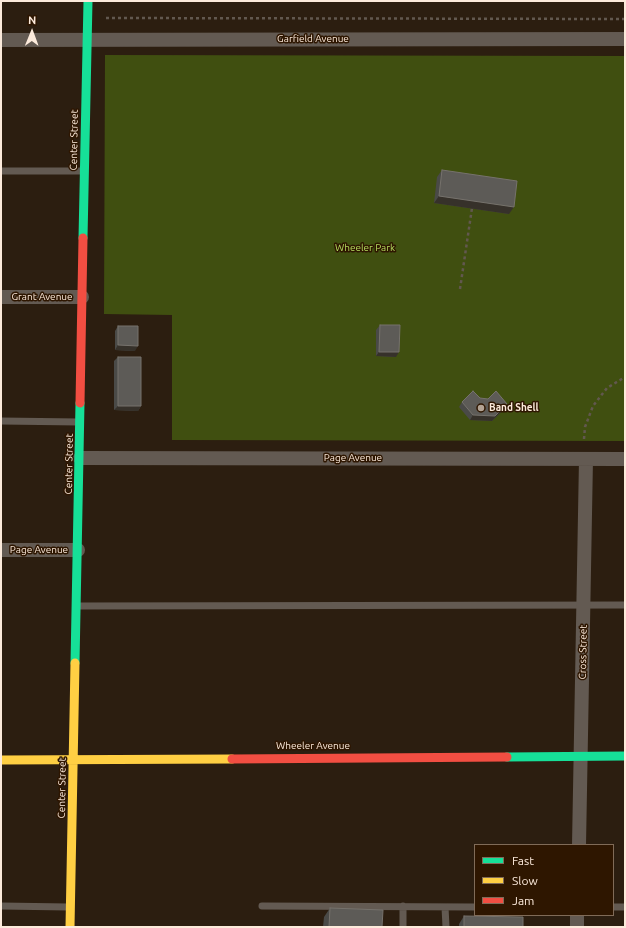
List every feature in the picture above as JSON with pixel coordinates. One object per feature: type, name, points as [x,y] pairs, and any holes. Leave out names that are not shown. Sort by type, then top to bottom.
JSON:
[{"type":"street","name":"Center Street","points":[[70,927],[88,1]]},
{"type":"street","name":"Garfield Avenue","points":[[1,40],[625,39]]},
{"type":"street","name":"Grant Avenue","points":[[1,297],[82,298]]},
{"type":"street","name":"Page Avenue","points":[[80,458],[625,459]]},
{"type":"street","name":"Cross Street","points":[[579,844],[582,755],[586,459]]},
{"type":"street","name":"Page Avenue","points":[[1,550],[78,550]]},
{"type":"street","name":"Wheeler Avenue","points":[[1,760],[582,755],[625,756]]},
{"type":"street","points":[[577,916],[577,927]]},
{"type":"lane","points":[[1,171],[84,171]]},
{"type":"lane","points":[[1,421],[81,422]]},
{"type":"lane","points":[[77,606],[625,605]]},
{"type":"lane","points":[[1,906],[71,907]]},
{"type":"lane","points":[[262,906],[474,906]]},
{"type":"lane","points":[[403,906],[403,927]]},
{"type":"lane","points":[[614,906],[625,907]]},
{"type":"lane","points":[[445,907],[446,927]]},
{"type":"path","points":[[87,18],[625,19]]},
{"type":"path","points":[[460,289],[472,208]]},
{"type":"path","points":[[584,439],[586,423],[593,406],[608,388],[625,377]]},
{"type":"green space","name":"Wheeler Park","points":[[105,55],[625,56],[625,441],[172,440],[172,315],[104,314]]},
{"type":"building","points":[[442,170],[517,181],[514,207],[439,196]]},
{"type":"building","points":[[380,325],[400,325],[399,352],[379,352]]},
{"type":"building","points":[[118,326],[138,326],[138,346],[118,345]]},
{"type":"building","points":[[118,357],[141,357],[141,406],[118,406]]},
{"type":"building","name":"Band Shell","points":[[473,391],[480,398],[488,399],[496,391],[507,404],[495,416],[473,415],[462,402]]},
{"type":"building","points":[[330,908],[383,910],[382,927],[329,927]]},
{"type":"building","points":[[464,916],[523,917],[523,927],[464,927]]},
{"type":"traffic: fast","points":[[83,238],[88,1]]},
{"type":"traffic: fast","points":[[75,663],[80,403]]},
{"type":"traffic: fast","points":[[507,757],[625,756]]},
{"type":"traffic: slow","points":[[70,927],[75,663]]},
{"type":"traffic: slow","points":[[1,760],[232,759]]},
{"type":"traffic: jam","points":[[80,403],[83,238]]},
{"type":"traffic: jam","points":[[232,759],[507,757]]},
{"type":"place","name":"Band Shell","points":[[481,408]]}]
